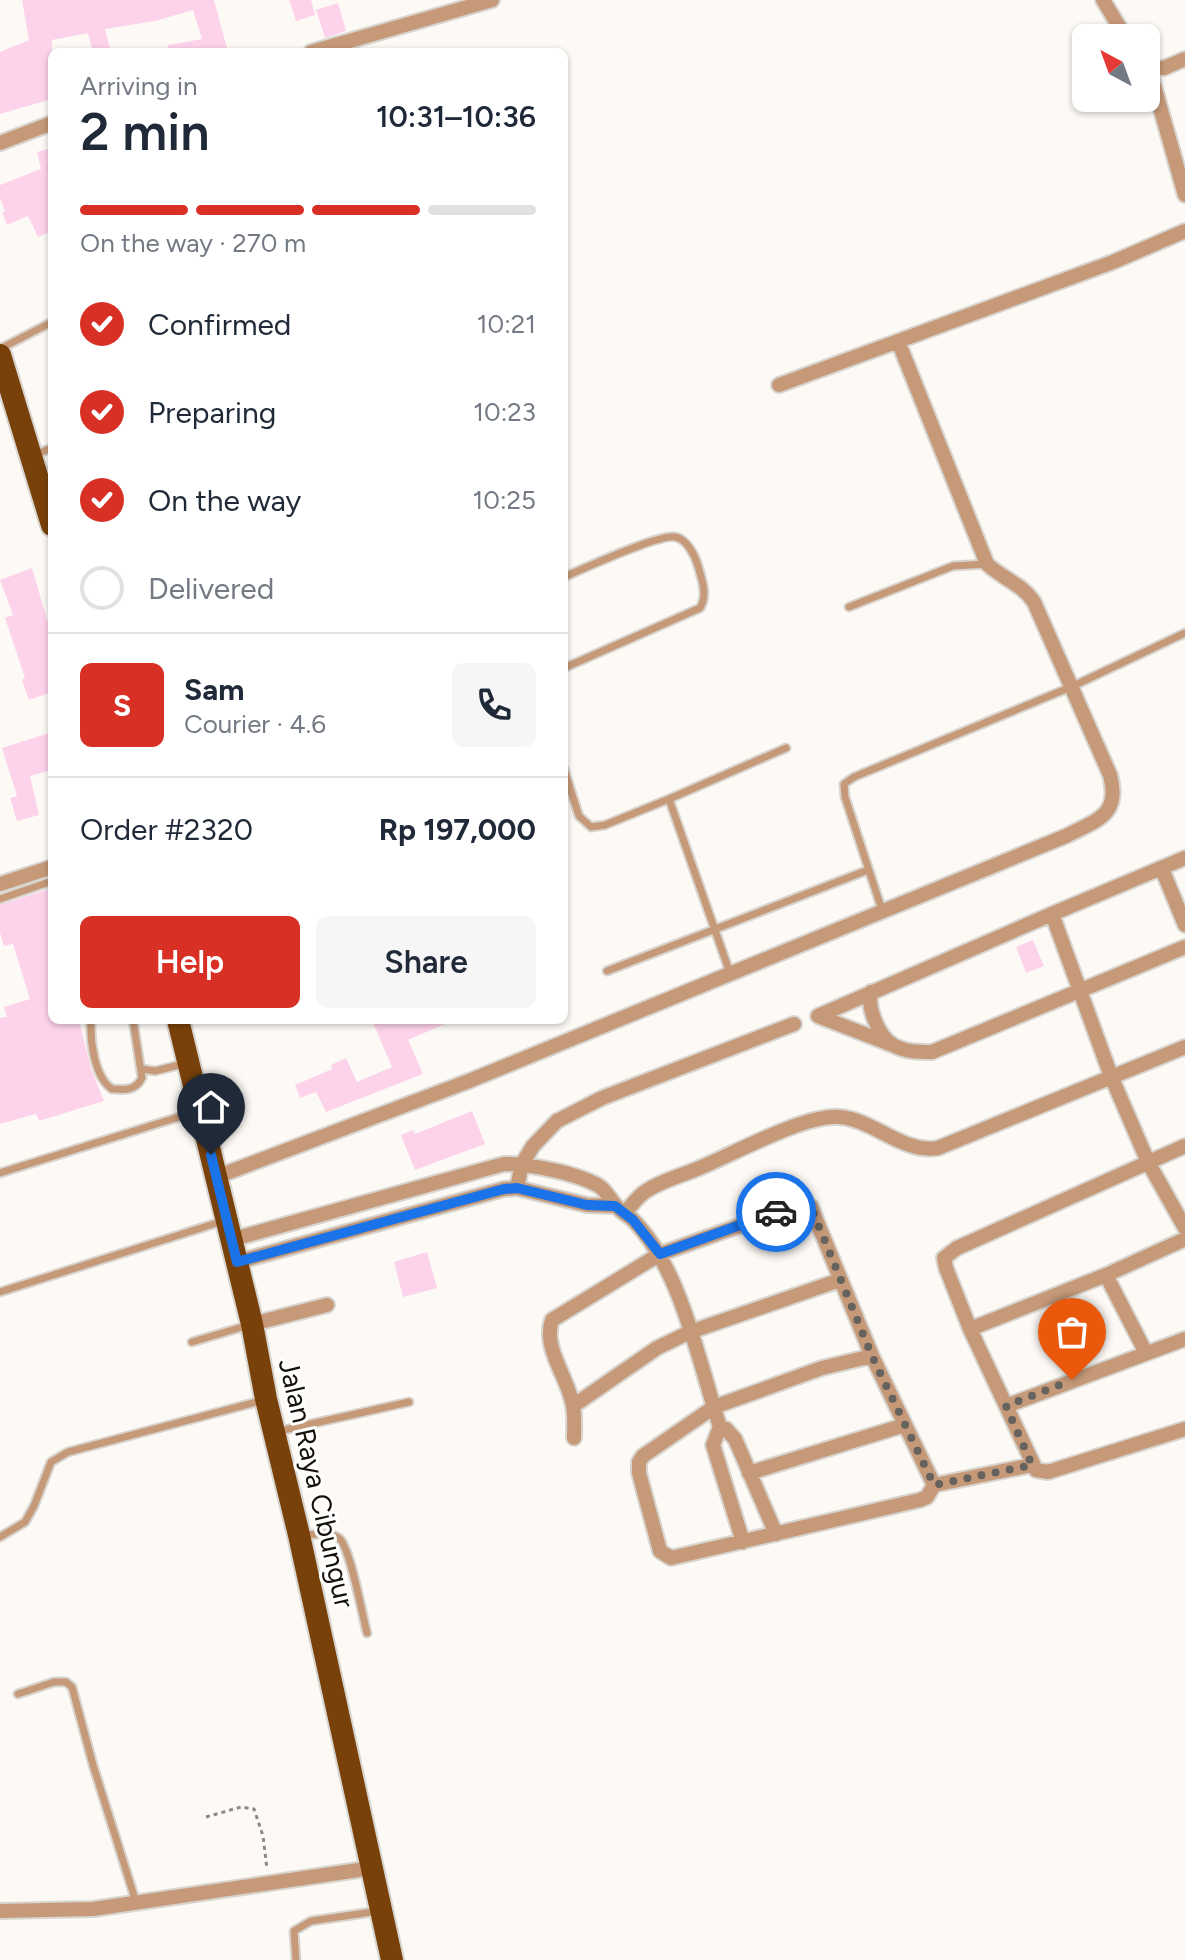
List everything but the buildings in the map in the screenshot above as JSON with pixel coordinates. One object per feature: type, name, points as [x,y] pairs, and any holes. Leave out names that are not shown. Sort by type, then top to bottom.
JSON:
[{"type":"highway","points":[[0,352],[4,380],[42,452],[48,496]]},
{"type":"highway","name":"Jalan Raya Cibungur","points":[[179,1024],[252,1324],[273,1432],[299,1535],[392,1960]]},
{"type":"street","points":[[1103,0],[1118,24]]},
{"type":"street","points":[[325,48],[485,1]]},
{"type":"street","points":[[1160,68],[1185,59]]},
{"type":"street","points":[[1160,110],[1185,195]]},
{"type":"street","points":[[0,143],[48,125]]},
{"type":"street","points":[[779,385],[1113,262],[1185,231]]},
{"type":"street","points":[[216,1177],[469,1081],[1066,836],[1101,817],[1113,804],[1115,792],[1110,775],[1034,602],[1024,587],[1008,581],[987,564],[898,341]]},
{"type":"street","points":[[1185,858],[818,1016],[906,1050],[932,1052],[1185,947]]},
{"type":"street","points":[[0,884],[48,868]]},
{"type":"street","points":[[1162,869],[1185,925]]},
{"type":"street","points":[[1052,914],[1111,1076],[1148,1162],[1185,1228]]},
{"type":"street","points":[[871,992],[868,1001],[871,1011],[890,1044]]},
{"type":"street","points":[[517,1188],[522,1164],[544,1132],[557,1121],[647,1079],[794,1024]]},
{"type":"street","points":[[237,1262],[504,1189],[517,1188],[620,1210],[648,1189],[781,1132],[825,1117],[843,1117],[861,1122],[927,1150],[1185,1047]]},
{"type":"street","points":[[1185,1146],[944,1258],[970,1329],[1036,1470],[1048,1472],[1185,1429]]},
{"type":"street","points":[[227,1230],[401,1192],[504,1164],[522,1164],[586,1180],[607,1193],[660,1254],[690,1332],[720,1427],[713,1445],[743,1542]]},
{"type":"street","points":[[401,1192],[405,1215]]},
{"type":"street","points":[[574,1438],[573,1406],[551,1340],[549,1329],[552,1320],[660,1254],[805,1204],[811,1207],[872,1356],[934,1485]]},
{"type":"street","points":[[970,1329],[1106,1275],[1185,1239]]},
{"type":"street","points":[[1106,1275],[1146,1353]]},
{"type":"street","points":[[573,1406],[647,1355],[690,1332],[840,1280]]},
{"type":"street","points":[[252,1324],[327,1305]]},
{"type":"street","points":[[1006,1406],[1185,1339]]},
{"type":"street","points":[[872,1356],[822,1368],[714,1407],[643,1456],[639,1462],[639,1473],[660,1551],[671,1558],[743,1542],[920,1500],[927,1497],[934,1485],[1032,1465]]},
{"type":"street","points":[[749,1473],[905,1425]]},
{"type":"street","points":[[720,1427],[735,1439],[776,1534]]},
{"type":"street","points":[[0,1911],[93,1909],[372,1868]]},
{"type":"lane","points":[[0,352],[48,324]]},
{"type":"lane","points":[[568,575],[658,539],[675,537],[686,544],[697,561],[704,587],[704,601],[700,608],[568,666]]},
{"type":"lane","points":[[849,607],[953,566],[987,564]]},
{"type":"lane","points":[[882,910],[845,797],[844,784],[854,777],[1071,687],[1185,633]]},
{"type":"lane","points":[[568,782],[579,816],[591,827],[605,825],[786,748]]},
{"type":"lane","points":[[669,799],[730,973]]},
{"type":"lane","points":[[607,971],[868,870]]},
{"type":"lane","points":[[0,899],[48,882]]},
{"type":"lane","points":[[91,1024],[93,1045],[105,1085],[112,1089],[129,1090],[138,1085],[142,1078],[134,1024]]},
{"type":"lane","points":[[142,1069],[155,1071],[188,1063]]},
{"type":"lane","points":[[0,1173],[200,1110]]},
{"type":"lane","points":[[0,1292],[227,1230]]},
{"type":"lane","points":[[192,1342],[252,1324]]},
{"type":"lane","points":[[0,1537],[25,1522],[51,1462],[68,1452],[266,1399]]},
{"type":"lane","points":[[273,1432],[409,1402]]},
{"type":"lane","points":[[299,1535],[332,1535],[340,1540],[347,1552],[367,1633]]},
{"type":"lane","points":[[18,1694],[54,1682],[66,1682],[72,1687],[136,1902]]},
{"type":"lane","points":[[296,1960],[294,1931],[300,1925],[382,1911]]},
{"type":"path","points":[[206,1817],[241,1807],[256,1811],[263,1836],[269,1884]]},
{"type":"way so far","points":[[776,1212],[805,1204],[811,1207],[872,1356],[934,1485],[1032,1465],[1006,1406],[1072,1380]]},
{"type":"route","points":[[211,1155],[237,1262],[504,1189],[517,1188],[587,1205],[615,1206],[633,1220],[660,1254],[776,1212]]}]
